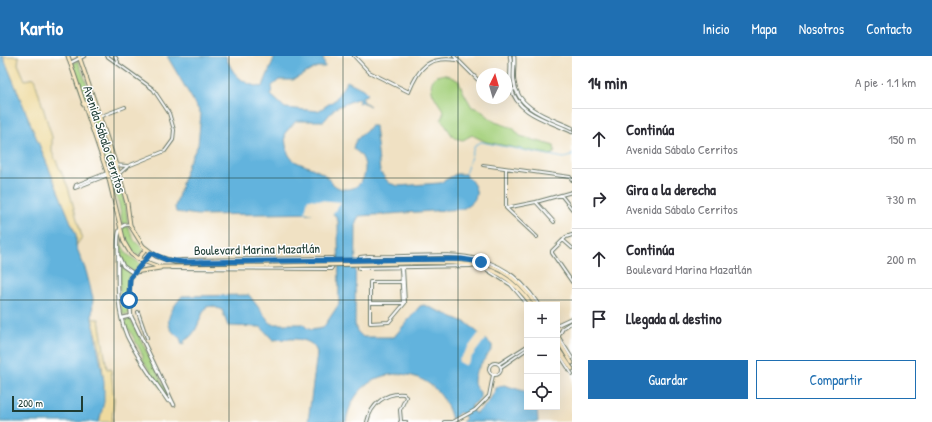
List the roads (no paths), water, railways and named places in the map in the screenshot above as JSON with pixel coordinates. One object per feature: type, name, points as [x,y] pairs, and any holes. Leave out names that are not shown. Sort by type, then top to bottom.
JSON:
[{"type":"main road","name":"Avenida Sábalo Cerritos","points":[[68,56],[107,174],[116,204],[120,228],[127,248],[138,259],[165,267],[242,267],[273,264],[455,261]]},
{"type":"main road","name":"Avenida Sábalo Cerritos","points":[[79,57],[119,174],[130,225],[138,241],[151,253],[175,262],[241,261],[273,264]]},
{"type":"main road","points":[[83,104],[94,101]]},
{"type":"main road","points":[[138,259],[146,249]]},
{"type":"main road","points":[[455,261],[474,264],[494,270],[517,286],[530,302]]},
{"type":"main road","points":[[455,261],[477,261],[500,269],[517,282],[534,302]]},
{"type":"main road","points":[[134,273],[165,267]]},
{"type":"main road","points":[[560,343],[572,362]]},
{"type":"main road","points":[[560,351],[572,369]]},
{"type":"street","points":[[70,63],[79,57],[84,56]]},
{"type":"street","points":[[107,56],[157,93],[169,113],[174,127],[173,140],[166,150],[156,156],[128,166],[113,179],[107,174]]},
{"type":"street","points":[[115,56],[118,64]]},
{"type":"street","points":[[354,56],[369,72],[409,92],[417,72],[435,58],[445,57],[458,60]]},
{"type":"street","points":[[454,56],[476,78]]},
{"type":"street","points":[[510,56],[514,89],[521,104],[529,111],[546,121],[572,132]]},
{"type":"street","points":[[514,56],[514,89],[521,98],[535,110],[572,128]]},
{"type":"street","points":[[99,117],[125,107]]},
{"type":"street","points":[[483,165],[570,177],[572,180]]},
{"type":"street","points":[[107,174],[107,166],[128,166]]},
{"type":"street","points":[[506,169],[506,208],[537,237]]},
{"type":"street","points":[[107,174],[75,188],[76,185],[107,174]]},
{"type":"street","points":[[506,208],[561,196],[572,192]]},
{"type":"street","points":[[561,196],[572,209]]},
{"type":"street","points":[[536,202],[554,222]]},
{"type":"street","points":[[120,228],[125,224],[130,225]]},
{"type":"street","name":"Avenida Sábalo Cerritos","points":[[120,228],[118,250],[118,295],[122,318],[135,350],[168,401],[171,401]]},
{"type":"street","points":[[572,236],[563,240],[552,250],[552,255],[572,282]]},
{"type":"street","points":[[563,240],[572,248]]},
{"type":"street","points":[[118,250],[121,264],[134,273],[151,253]]},
{"type":"street","points":[[455,261],[402,268],[360,269],[359,259],[369,256],[455,261],[498,275],[516,289],[526,302]]},
{"type":"street","name":"Boulevard Marina Mazatlán","points":[[241,261],[332,258],[335,261],[331,270],[242,267]]},
{"type":"street","points":[[402,268],[403,282],[403,304],[389,322],[370,323],[370,282],[403,282]]},
{"type":"street","name":"Avenida Sábalo Cerritos","points":[[134,273],[129,283],[131,316],[174,405]]},
{"type":"street","points":[[370,302],[403,304]]},
{"type":"street","points":[[138,312],[147,338]]},
{"type":"street","points":[[122,318],[131,316]]},
{"type":"street","points":[[560,324],[572,318]]},
{"type":"street","points":[[560,334],[563,328],[572,322]]},
{"type":"street","points":[[137,330],[143,327]]},
{"type":"street","points":[[560,341],[572,358]]},
{"type":"street","points":[[500,365],[524,348]]},
{"type":"street","points":[[444,422],[453,422],[475,410],[490,394],[493,375],[490,372],[489,367],[493,363],[500,365],[524,351]]},
{"type":"street","points":[[560,356],[572,374]]},
{"type":"street","points":[[493,375],[500,373],[500,365]]},
{"type":"street","points":[[367,422],[373,407],[382,399],[397,394],[406,395],[400,410],[401,422],[406,422]]},
{"type":"water","points":[[0,56],[3,56],[76,235],[76,246],[86,271],[93,298],[92,319],[104,381],[104,402],[99,422],[0,422]]},
{"type":"water","points":[[167,56],[226,56],[231,68],[238,77],[254,86],[260,87],[263,86],[275,56],[323,56],[325,67],[317,67],[293,80],[279,80],[272,86],[271,95],[285,108],[318,111],[335,100],[347,81],[363,89],[368,94],[362,97],[364,102],[370,106],[362,102],[358,103],[359,98],[335,108],[324,121],[296,121],[285,133],[288,152],[294,161],[322,173],[337,187],[350,189],[356,187],[363,179],[365,168],[362,157],[353,149],[354,145],[370,126],[375,126],[380,172],[389,183],[398,186],[440,183],[456,174],[465,174],[473,184],[476,193],[473,202],[462,209],[359,216],[356,222],[355,325],[357,331],[363,337],[394,337],[420,306],[424,305],[467,323],[492,345],[492,349],[480,365],[475,376],[474,382],[480,392],[480,399],[471,406],[474,413],[477,413],[488,403],[497,387],[504,385],[524,391],[524,410],[537,410],[538,422],[462,422],[466,418],[460,412],[452,420],[444,400],[431,385],[415,377],[398,374],[380,377],[365,386],[353,401],[346,422],[308,422],[317,353],[315,347],[310,343],[299,339],[273,340],[261,327],[228,326],[222,310],[212,306],[206,307],[195,331],[184,341],[184,344],[182,345],[180,338],[170,328],[169,318],[171,312],[182,296],[249,295],[271,324],[303,324],[311,330],[323,328],[339,304],[338,221],[334,214],[198,215],[176,212],[175,207],[188,164],[198,145],[201,114]]},
{"type":"waterway","points":[[465,174],[475,145],[481,142],[564,158],[571,156],[572,153]]}]
